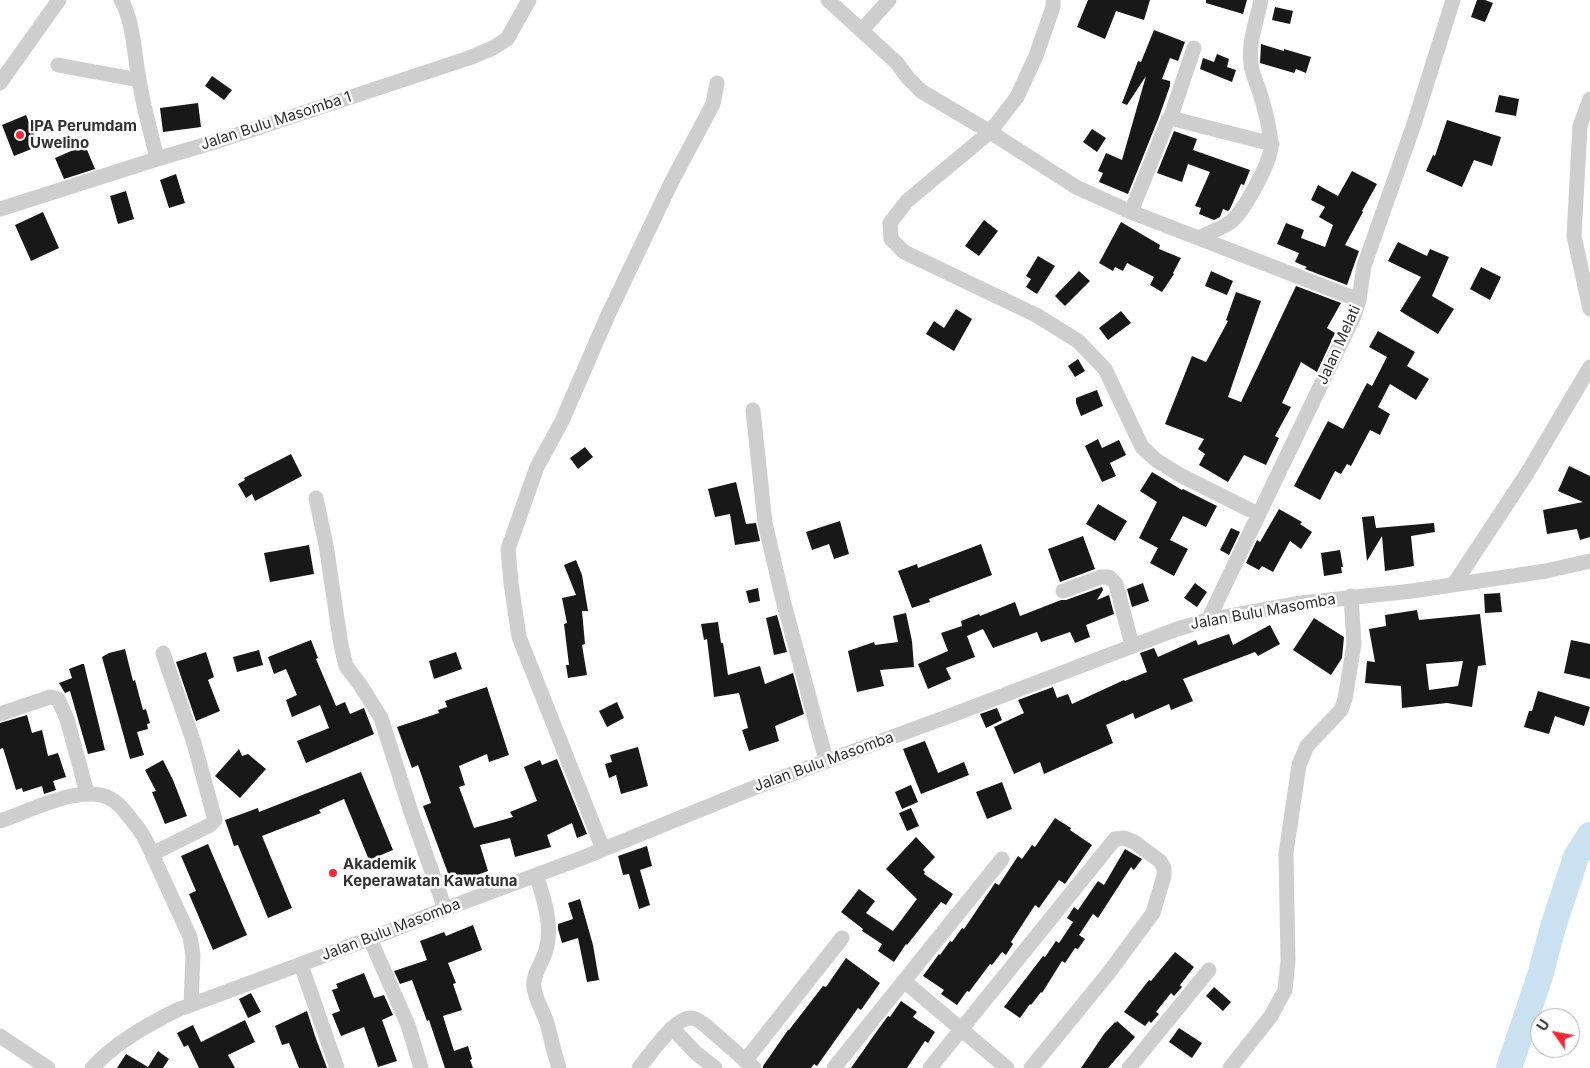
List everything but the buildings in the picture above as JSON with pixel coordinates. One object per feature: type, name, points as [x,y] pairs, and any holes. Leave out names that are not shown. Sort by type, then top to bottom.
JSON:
[{"type":"street","points":[[0,83],[58,0]]},
{"type":"street","points":[[121,0],[125,7],[132,35],[139,80],[157,159]]},
{"type":"street","name":"Jalan Bulu Masomba 1","points":[[0,209],[218,141],[469,58],[493,48],[507,38],[530,0]]},
{"type":"street","points":[[828,0],[897,63],[921,91],[1076,187],[1130,212],[1359,300]]},
{"type":"street","points":[[862,30],[889,0]]},
{"type":"street","points":[[1053,0],[1054,7],[1036,56],[1016,97],[990,132],[907,201],[890,223],[890,239],[904,252],[1036,315],[1078,341],[1105,369],[1142,448],[1156,460],[1180,475],[1258,514]]},
{"type":"street","points":[[1200,238],[1231,221],[1242,210],[1267,162],[1272,144],[1261,96],[1251,65],[1251,48],[1261,0]]},
{"type":"street","name":"Jalan Melati","points":[[1208,620],[1354,316],[1359,300],[1364,266],[1413,126],[1453,0]]},
{"type":"street","points":[[1130,212],[1166,122],[1170,119],[1194,48]]},
{"type":"street","points":[[58,64],[139,80]]},
{"type":"street","points":[[603,848],[519,637],[510,583],[508,549],[538,467],[562,421],[608,315],[672,181],[713,104],[717,83]]},
{"type":"street","points":[[1590,99],[1580,126],[1574,236],[1590,309]]},
{"type":"street","points":[[1170,119],[1272,144]]},
{"type":"street","points":[[1454,584],[1526,475],[1590,367]]},
{"type":"street","points":[[753,410],[765,523],[783,600],[826,760]]},
{"type":"street","points":[[316,498],[326,545],[341,645],[346,666],[382,718],[411,812],[445,909]]},
{"type":"street","name":"Jalan Bulu Masomba","points":[[92,1068],[118,1045],[156,1020],[191,1005],[582,858],[750,789],[952,715],[1132,645],[1208,620],[1301,603],[1546,571],[1590,561]]},
{"type":"street","points":[[1063,591],[1101,577],[1109,577],[1116,584],[1132,645]]},
{"type":"street","points":[[1230,1068],[1271,1016],[1285,990],[1288,961],[1286,853],[1299,765],[1307,746],[1341,710],[1345,699],[1354,644],[1351,596]]},
{"type":"street","points":[[152,854],[210,825],[215,820],[194,743],[163,653]]},
{"type":"street","points":[[0,714],[50,697],[58,699],[67,719],[87,793]]},
{"type":"street","points":[[0,822],[59,800],[87,793],[110,798],[120,805],[143,835],[190,937],[193,955],[191,1005]]},
{"type":"street","points":[[930,1068],[1115,839],[1124,838],[1134,842],[1160,861],[1164,868],[1164,876],[1153,913],[1107,975],[1031,1068]]},
{"type":"street","points":[[834,1068],[1002,859]]},
{"type":"street","points":[[536,875],[544,899],[548,942],[534,980],[534,987],[547,1022],[559,1068]]},
{"type":"street","points":[[638,1068],[672,1028],[681,1021],[690,1018],[698,1020],[705,1025],[749,1065],[842,938]]},
{"type":"street","points":[[370,939],[408,1025],[422,1068]]},
{"type":"street","points":[[301,965],[337,1068]]},
{"type":"street","points":[[1129,1068],[1209,970]]},
{"type":"street","points":[[904,981],[1007,1068]]},
{"type":"street","points":[[672,1028],[696,1053],[715,1068]]},
{"type":"street","points":[[0,1036],[48,1068]]},
{"type":"waterway","points":[[1509,1068],[1540,976],[1553,927],[1576,857],[1590,835]]},
{"type":"place","name":"IPA Perumdam Uwelino","points":[[20,135]]},
{"type":"place","name":"Akademik Keperawatan Kawatuna","points":[[333,873]]}]
